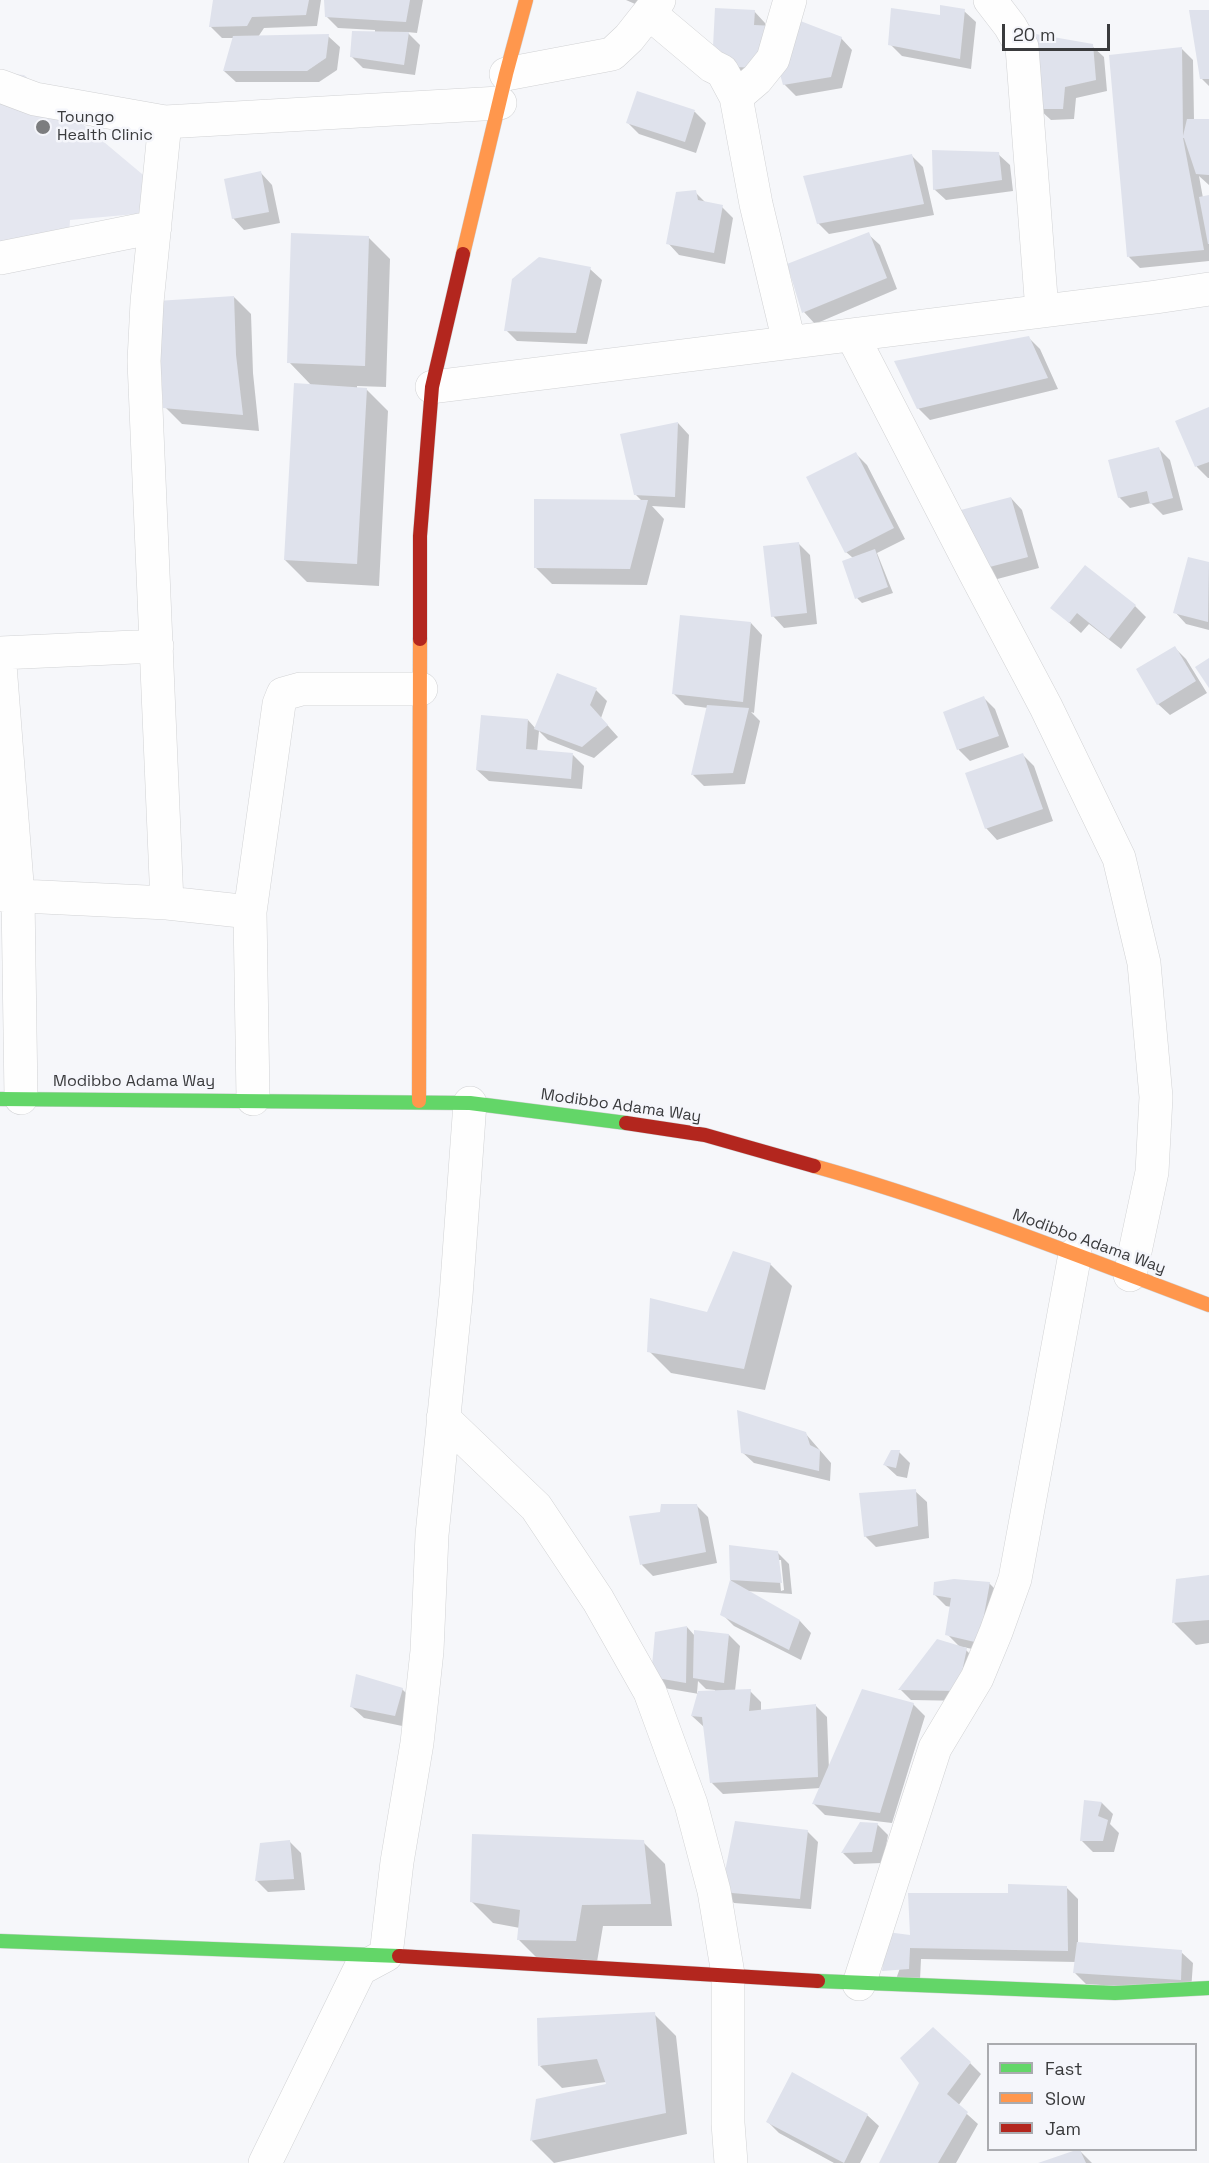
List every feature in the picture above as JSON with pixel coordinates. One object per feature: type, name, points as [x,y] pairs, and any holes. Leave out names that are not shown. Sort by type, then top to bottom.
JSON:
[{"type":"street","points":[[419,1101],[420,536],[432,387],[526,0]]},
{"type":"street","points":[[736,97],[758,79],[773,59],[790,0]]},
{"type":"street","points":[[990,0],[1010,26],[1022,47],[1042,311]]},
{"type":"street","points":[[0,86],[34,99],[165,122],[503,88],[612,54],[629,38],[654,7],[712,66],[722,72],[736,97],[756,204],[789,342]]},
{"type":"street","points":[[165,122],[144,361],[167,903]]},
{"type":"street","points":[[0,258],[155,227]]},
{"type":"street","points":[[432,387],[1209,289]]},
{"type":"street","points":[[852,335],[1046,707],[1119,858],[1144,963],[1156,1097],[1152,1172],[1130,1275]]},
{"type":"street","points":[[0,653],[157,646]]},
{"type":"street","points":[[0,666],[9,895],[10,1098]]},
{"type":"street","points":[[253,1100],[250,912],[279,704],[283,694],[301,689],[421,688]]},
{"type":"street","points":[[9,895],[167,903],[250,912]]},
{"type":"street","name":"Modibbo Adama Way","points":[[10,1098],[470,1103],[564,1113],[705,1136],[865,1180],[1074,1254],[1209,1305]]},
{"type":"street","points":[[386,1955],[397,1862],[417,1743],[427,1651],[432,1535],[456,1296],[470,1103]]},
{"type":"street","points":[[859,1984],[935,1748],[977,1678],[1015,1578],[1074,1254]]},
{"type":"street","points":[[443,1418],[536,1507],[598,1600],[650,1692],[691,1804],[714,1891],[728,1974],[730,2163]]},
{"type":"street","points":[[0,1941],[386,1955],[728,1974],[859,1984],[1115,1993],[1209,1988]]},
{"type":"street","points":[[265,2163],[360,1970],[386,1955]]},
{"type":"shaded area","name":"Toungo Health Clinic","points":[[0,73],[24,75],[148,179],[147,213],[70,220],[69,236],[0,243]]},
{"type":"building","points":[[213,0],[309,0],[306,15],[252,17],[247,26],[209,27]]},
{"type":"building","points":[[324,0],[410,0],[406,22],[325,17]]},
{"type":"building","points":[[940,5],[965,9],[960,59],[888,45],[891,8],[940,15]]},
{"type":"building","points":[[715,8],[755,10],[754,25],[774,26],[758,68],[712,66]]},
{"type":"building","points":[[1189,10],[1209,10],[1209,79],[1200,79]]},
{"type":"building","points":[[790,17],[842,37],[831,77],[783,85],[777,63]]},
{"type":"building","points":[[352,31],[409,32],[404,65],[350,57]]},
{"type":"building","points":[[1030,33],[1093,44],[1096,80],[1065,87],[1063,109],[1038,109]]},
{"type":"building","points":[[329,34],[326,58],[307,71],[223,71],[233,36]]},
{"type":"building","points":[[1182,47],[1183,136],[1187,119],[1209,119],[1209,175],[1196,174],[1183,138],[1204,250],[1127,257],[1109,55]]},
{"type":"building","points":[[637,91],[695,110],[685,142],[626,123]]},
{"type":"building","points":[[932,150],[999,152],[1002,180],[933,190]]},
{"type":"building","points":[[912,154],[924,204],[817,224],[803,176]]},
{"type":"building","points":[[261,171],[269,212],[232,219],[224,179]]},
{"type":"building","points":[[696,190],[698,200],[723,205],[714,253],[666,244],[676,192]]},
{"type":"building","points":[[1209,195],[1209,244],[1208,244],[1199,197]]},
{"type":"building","points":[[869,232],[887,278],[802,313],[787,264]]},
{"type":"building","points":[[291,233],[369,236],[365,366],[287,363]]},
{"type":"building","points":[[539,257],[591,267],[576,333],[504,331],[512,279]]},
{"type":"building","points":[[234,296],[236,355],[243,415],[163,408],[157,301]]},
{"type":"building","points":[[1029,336],[1048,378],[917,409],[894,361]]},
{"type":"building","points":[[294,383],[367,388],[357,564],[284,560]]},
{"type":"building","points":[[1209,407],[1209,462],[1195,467],[1175,421]]},
{"type":"building","points":[[678,422],[675,497],[634,495],[620,434]]},
{"type":"building","points":[[1159,447],[1173,498],[1150,504],[1147,491],[1118,498],[1108,460]]},
{"type":"building","points":[[856,452],[894,528],[845,553],[806,477]]},
{"type":"building","points":[[1011,497],[1028,557],[974,571],[957,511]]},
{"type":"building","points":[[534,499],[648,500],[630,569],[534,568]]},
{"type":"building","points":[[799,542],[807,613],[771,617],[763,546]]},
{"type":"building","points":[[875,549],[888,587],[855,599],[842,561]]},
{"type":"building","points":[[1188,557],[1209,562],[1208,622],[1173,613]]},
{"type":"building","points":[[1085,565],[1136,605],[1109,639],[1077,613],[1069,623],[1050,608]]},
{"type":"building","points":[[680,615],[751,622],[743,702],[672,694]]},
{"type":"building","points":[[1175,646],[1196,681],[1157,705],[1136,669]]},
{"type":"building","points":[[1209,658],[1209,688],[1195,667]]},
{"type":"building","points":[[557,673],[597,688],[590,705],[608,725],[582,747],[534,729]]},
{"type":"building","points":[[984,696],[999,736],[957,750],[943,712]]},
{"type":"building","points":[[707,705],[749,708],[733,773],[691,775]]},
{"type":"building","points":[[481,715],[528,719],[526,749],[573,753],[571,779],[476,770]]},
{"type":"building","points":[[1023,753],[1043,809],[985,829],[965,773]]},
{"type":"building","points":[[733,1251],[771,1263],[744,1369],[647,1352],[650,1298],[707,1312]]},
{"type":"building","points":[[737,1410],[806,1432],[810,1445],[820,1450],[819,1471],[741,1453]]},
{"type":"building","points":[[891,1450],[900,1450],[896,1468],[883,1465]]},
{"type":"building","points":[[916,1489],[918,1526],[864,1537],[859,1493]]},
{"type":"building","points":[[661,1504],[697,1504],[706,1552],[640,1565],[629,1516],[660,1512]]},
{"type":"building","points":[[729,1545],[778,1551],[782,1583],[730,1580]]},
{"type":"building","points":[[1209,1575],[1209,1620],[1172,1623],[1176,1579]]},
{"type":"building","points":[[954,1579],[990,1582],[979,1643],[945,1635],[951,1598],[933,1595],[934,1582]]},
{"type":"building","points":[[730,1580],[800,1620],[789,1650],[720,1615]]},
{"type":"building","points":[[687,1626],[686,1683],[651,1677],[655,1632]]},
{"type":"building","points":[[694,1630],[729,1634],[724,1683],[693,1678]]},
{"type":"building","points":[[937,1639],[967,1648],[958,1691],[898,1690]]},
{"type":"building","points":[[356,1674],[403,1688],[395,1716],[350,1707]]},
{"type":"building","points":[[751,1689],[749,1711],[816,1704],[818,1777],[710,1783],[702,1717],[691,1716],[698,1691]]},
{"type":"building","points":[[862,1689],[914,1703],[880,1813],[812,1804]]},
{"type":"building","points":[[1084,1800],[1102,1802],[1098,1816],[1108,1820],[1103,1841],[1080,1841]]},
{"type":"building","points":[[735,1821],[808,1830],[800,1899],[721,1892]]},
{"type":"building","points":[[860,1822],[878,1823],[872,1852],[841,1853]]},
{"type":"building","points":[[472,1834],[644,1840],[651,1904],[582,1905],[576,1941],[517,1940],[520,1910],[470,1902]]},
{"type":"building","points":[[290,1840],[294,1879],[255,1881],[260,1843]]},
{"type":"building","points":[[1008,1884],[1067,1886],[1068,1951],[910,1948],[909,1969],[882,1971],[887,1932],[910,1935],[908,1893],[1008,1893]]},
{"type":"building","points":[[1077,1942],[1182,1950],[1181,1980],[1073,1973]]},
{"type":"building","points":[[655,2012],[666,2113],[530,2141],[536,2099],[606,2084],[597,2059],[538,2066],[537,2018]]},
{"type":"building","points":[[933,2027],[971,2062],[947,2094],[968,2112],[938,2163],[879,2163],[919,2083],[900,2058]]},
{"type":"building","points":[[792,2072],[868,2114],[844,2163],[766,2122]]},
{"type":"building","points":[[1073,2151],[1080,2151],[1086,2163],[1038,2163]]},
{"type":"traffic: fast","points":[[0,1099],[470,1103],[626,1123]]},
{"type":"traffic: fast","points":[[0,1941],[399,1956]]},
{"type":"traffic: fast","points":[[818,1981],[1115,1993],[1209,1988]]},
{"type":"traffic: slow","points":[[463,254],[526,0]]},
{"type":"traffic: slow","points":[[419,1101],[420,639]]},
{"type":"traffic: slow","points":[[814,1166],[964,1214],[1209,1305]]},
{"type":"traffic: jam","points":[[420,639],[420,536],[432,387],[463,254]]},
{"type":"traffic: jam","points":[[626,1123],[705,1135],[814,1166]]},
{"type":"traffic: jam","points":[[399,1956],[818,1981]]},
{"type":"place","name":"Toungo Health Clinic","points":[[43,127]]}]
